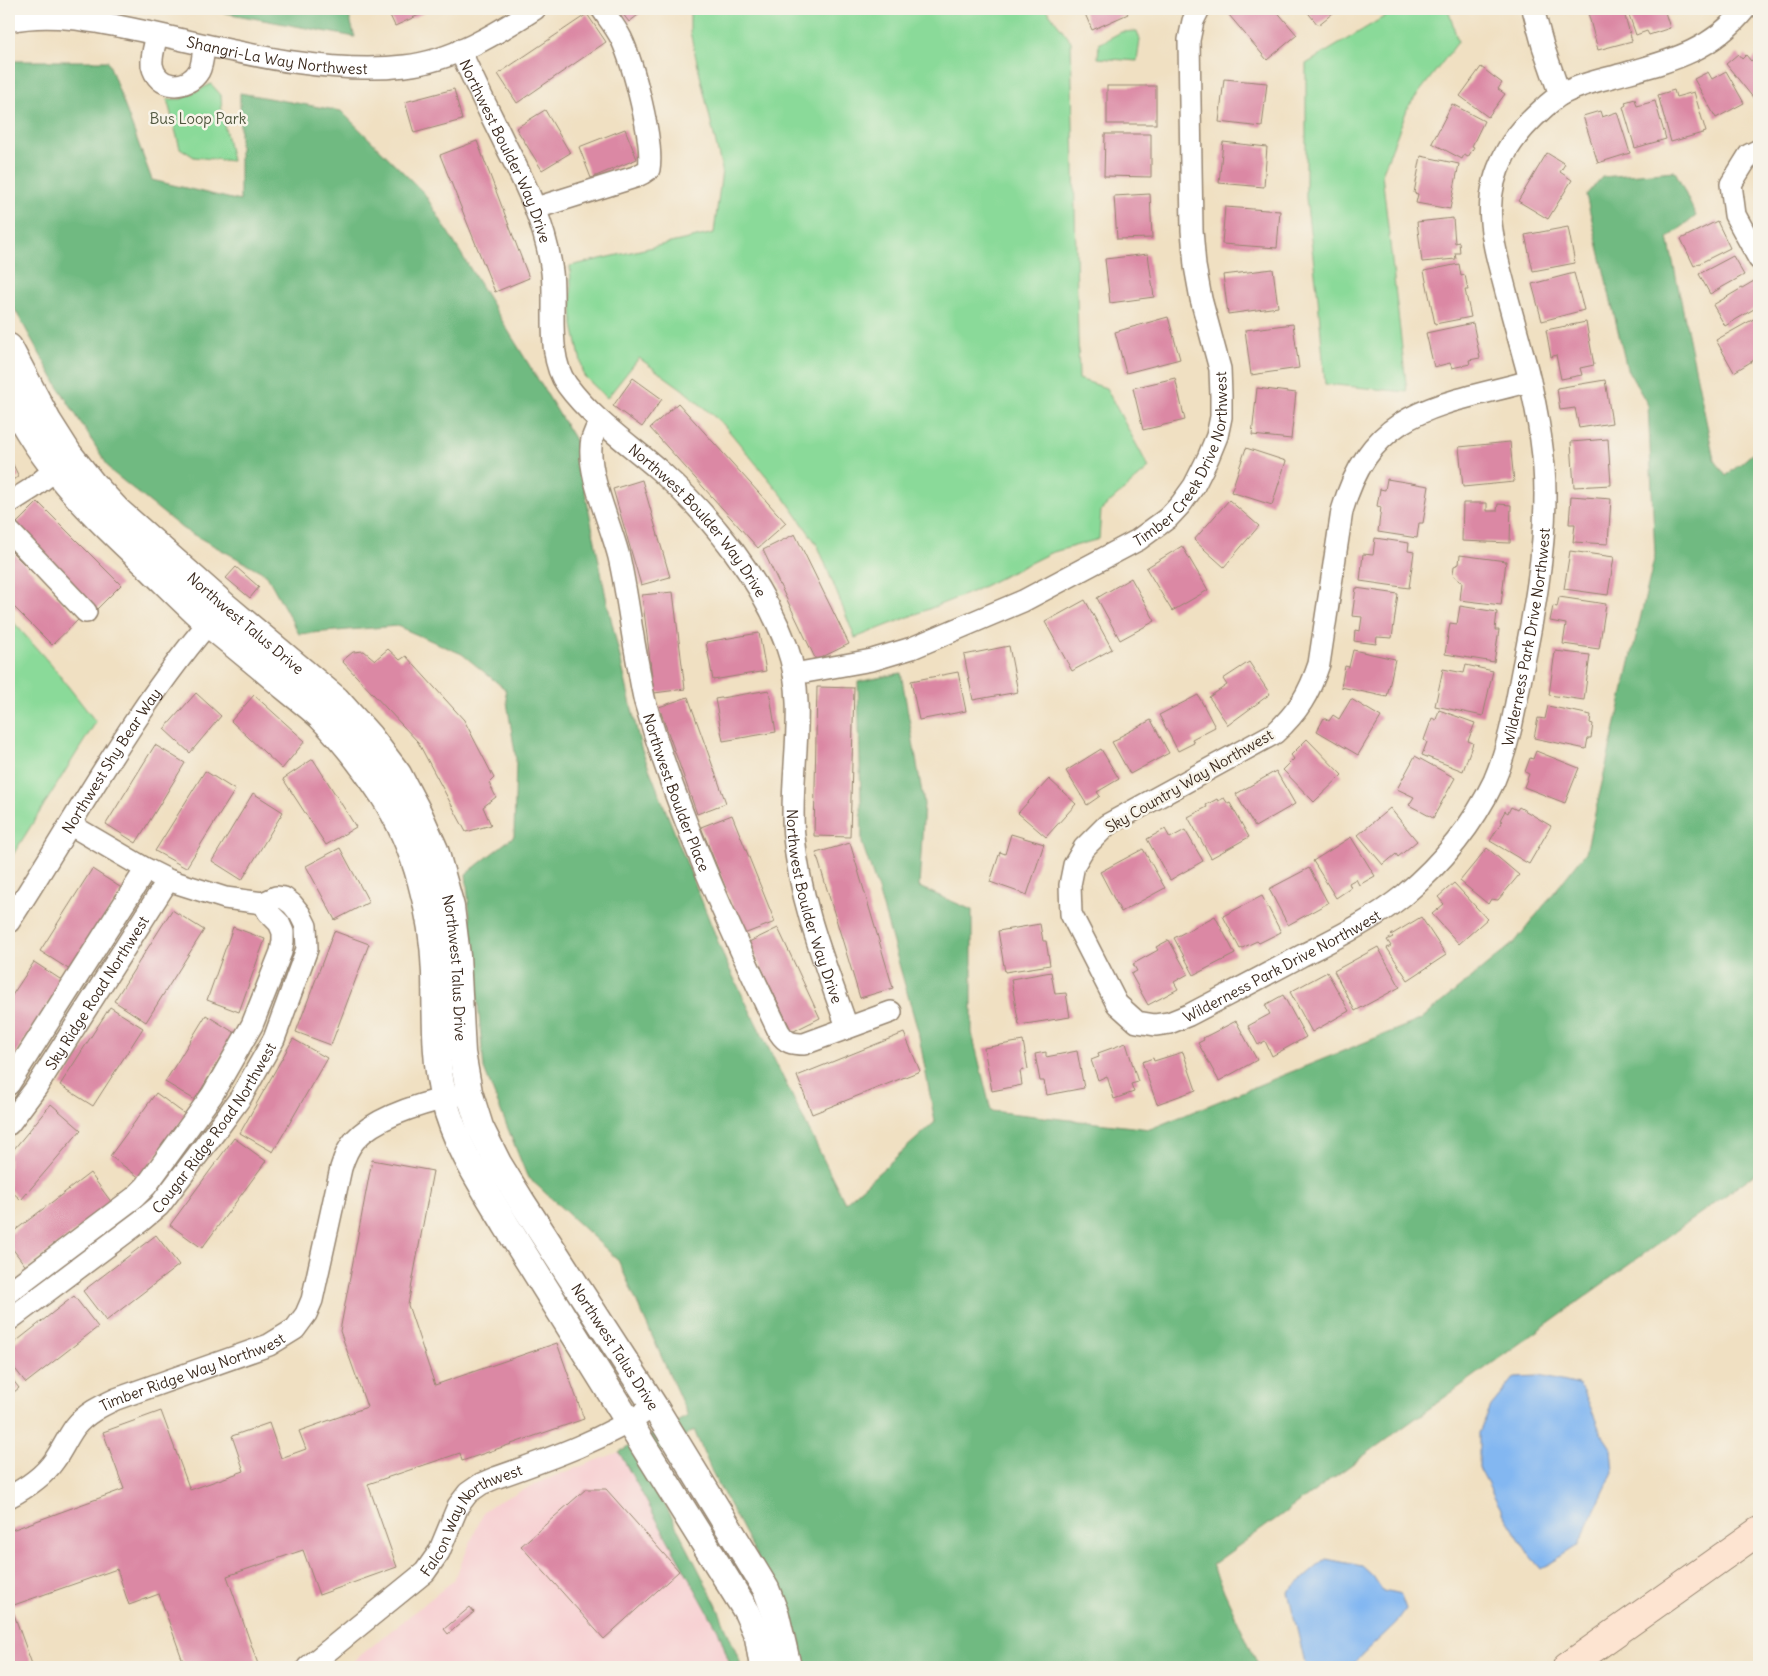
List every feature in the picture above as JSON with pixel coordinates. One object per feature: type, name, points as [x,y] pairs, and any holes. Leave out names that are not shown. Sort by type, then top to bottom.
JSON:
[{"type":"main road","points":[[1573,1666],[1759,1531]]},
{"type":"street","name":"Shangri-La Way Northwest","points":[[9,21],[50,17],[88,20],[258,56],[362,69],[406,66],[442,57],[501,31],[535,9]]},
{"type":"street","points":[[536,208],[635,177],[649,169],[650,148],[631,66],[620,36],[602,9]]},
{"type":"street","name":"Timber Creek Drive Northwest","points":[[794,674],[872,660],[912,648],[1023,601],[1138,540],[1168,518],[1194,486],[1217,436],[1221,417],[1222,396],[1220,369],[1201,299],[1195,266],[1192,230],[1189,40],[1193,21],[1199,9]]},
{"type":"street","points":[[1533,9],[1543,46],[1560,95]]},
{"type":"street","name":"Wilderness Park Drive Northwest","points":[[1155,1025],[1189,1015],[1335,939],[1373,916],[1402,896],[1427,873],[1455,844],[1474,816],[1493,782],[1509,740],[1531,629],[1544,537],[1545,491],[1542,444],[1530,381],[1492,234],[1490,208],[1493,181],[1516,135],[1533,116],[1560,95],[1586,84],[1687,54],[1707,44],[1726,30],[1745,9]]},
{"type":"street","points":[[157,35],[152,65],[158,79],[168,86],[179,86],[189,82],[199,72],[202,65],[204,45]]},
{"type":"street","name":"Northwest Boulder Way Drive","points":[[460,50],[536,208],[552,272],[555,356],[565,384],[600,422],[662,474],[714,527],[760,590],[776,620],[788,649],[794,674],[797,715],[793,791],[795,846],[800,880],[811,920],[847,1027]]},
{"type":"street","points":[[1759,150],[1749,155],[1731,184],[1735,215],[1759,259]]},
{"type":"street","name":"Northwest Talus Drive","points":[[9,347],[48,421],[69,454],[92,483],[216,614],[320,716],[357,759],[384,797],[398,823],[417,868],[423,890],[432,938],[435,971],[436,1037],[444,1098],[455,1132],[472,1170],[747,1612],[758,1637],[763,1667]]},
{"type":"street","name":"Sky Country Way Northwest","points":[[1155,1025],[1137,1022],[1117,1004],[1071,914],[1070,885],[1074,865],[1084,848],[1108,825],[1275,733],[1290,720],[1302,705],[1319,664],[1342,511],[1359,467],[1377,442],[1388,432],[1420,412],[1442,404],[1530,381]]},
{"type":"street","name":"Northwest Talus Drive","points":[[9,396],[22,424],[55,470],[94,515],[216,614],[336,699],[370,737],[398,774],[435,850],[451,907],[457,956],[462,1053],[469,1092],[480,1127],[498,1163],[654,1406],[766,1589],[776,1614],[788,1667]]},
{"type":"street","name":"Northwest Boulder Place","points":[[600,422],[592,439],[593,469],[616,543],[644,700],[658,745],[691,834],[737,942],[779,1032],[785,1041],[794,1044],[804,1044],[891,1012]]},
{"type":"street","points":[[9,502],[31,489],[55,470]]},
{"type":"street","points":[[9,531],[86,612]]},
{"type":"street","name":"Northwest Shy Bear Way","points":[[9,922],[124,737],[178,658],[216,614]]},
{"type":"street","points":[[71,825],[146,870],[168,880]]},
{"type":"street","name":"Sky Ridge Road Northwest","points":[[9,1084],[146,870]]},
{"type":"street","name":"Sky Ridge Road Northwest","points":[[9,1124],[36,1088],[168,880]]},
{"type":"street","name":"Cougar Ridge Road Northwest","points":[[9,1320],[159,1206],[178,1183],[241,1097],[274,1040],[307,949],[306,926],[300,914],[284,898],[276,897],[263,902],[225,898],[168,880]]},
{"type":"street","name":"Cougar Ridge Road Northwest","points":[[9,1292],[135,1197],[146,1186],[212,1095],[252,1025],[281,952],[283,932],[279,923],[268,912],[263,902]]},
{"type":"street","name":"Timber Ridge Way Northwest","points":[[9,1497],[24,1490],[41,1476],[53,1462],[75,1427],[100,1407],[269,1345],[294,1328],[306,1314],[312,1300],[340,1168],[347,1151],[355,1140],[367,1129],[382,1120],[444,1098],[469,1092]]},
{"type":"street","name":"Falcon Way Northwest","points":[[308,1667],[425,1572],[439,1552],[458,1506],[468,1493],[481,1484],[495,1478],[568,1452],[629,1423],[654,1406]]},
{"type":"shaded area","points":[[619,1452],[718,1630],[731,1667],[346,1667],[454,1580],[484,1511],[495,1503],[547,1479]]},
{"type":"green space","points":[[204,9],[347,9],[355,37]]},
{"type":"green space","points":[[690,9],[1046,9],[1071,41],[1079,379],[1106,388],[1149,468],[1101,510],[1099,539],[1050,553],[972,592],[855,638],[818,546],[786,500],[724,425],[682,389],[639,358],[607,398],[584,376],[573,325],[570,266],[714,233],[722,170],[690,32]]},
{"type":"green space","points":[[1397,9],[1448,9],[1458,42],[1408,107],[1382,174],[1407,392],[1325,384],[1318,298],[1306,198],[1306,64]]},
{"type":"green space","points":[[1137,31],[1140,40],[1137,61],[1098,58],[1099,44],[1121,32]]},
{"type":"green space","points":[[9,61],[108,61],[152,180],[240,201],[240,93],[341,111],[424,193],[575,440],[606,597],[641,748],[726,962],[845,1203],[935,1122],[918,1031],[878,890],[862,843],[858,682],[901,673],[924,804],[919,887],[972,910],[972,1033],[991,1111],[1150,1129],[1420,1020],[1515,942],[1586,852],[1655,555],[1648,405],[1627,369],[1586,195],[1602,177],[1675,171],[1696,216],[1668,238],[1714,459],[1726,476],[1759,448],[1759,1171],[1212,1565],[1259,1667],[801,1667],[800,1638],[712,1472],[694,1430],[644,1463],[716,1604],[742,1667],[731,1667],[718,1630],[619,1452],[688,1416],[618,1260],[527,1176],[484,1069],[466,874],[514,836],[516,759],[505,689],[462,654],[397,626],[299,634],[266,574],[183,529],[111,471],[56,383],[9,299]]},
{"type":"green space","name":"Bus Loop Park","points":[[211,84],[221,95],[222,114],[232,161],[194,157],[180,148],[167,99],[181,99]]},
{"type":"green space","points":[[9,617],[53,667],[96,722],[9,861]]},
{"type":"water","points":[[1540,1376],[1579,1385],[1588,1401],[1601,1433],[1611,1448],[1613,1472],[1578,1546],[1541,1569],[1530,1556],[1503,1513],[1479,1468],[1479,1433],[1491,1406],[1515,1377]]},
{"type":"water","points":[[1326,1559],[1362,1566],[1373,1576],[1383,1591],[1401,1595],[1406,1609],[1396,1623],[1350,1667],[1306,1667],[1288,1592]]},
{"type":"building","points":[[387,9],[432,9],[395,26]]},
{"type":"building","points":[[619,9],[646,9],[629,22]]},
{"type":"building","points":[[1083,9],[1125,9],[1128,14],[1092,30]]},
{"type":"building","points":[[1236,9],[1275,9],[1297,35],[1267,60],[1229,15]]},
{"type":"building","points":[[1305,9],[1338,9],[1318,25]]},
{"type":"building","points":[[1587,9],[1623,9],[1632,41],[1598,50]]},
{"type":"building","points":[[1627,9],[1664,9],[1670,28],[1649,35],[1647,31],[1636,35]]},
{"type":"building","points":[[587,14],[606,42],[517,103],[498,74]]},
{"type":"building","points":[[1738,54],[1742,59],[1746,55],[1751,61],[1759,54],[1759,105],[1726,64]]},
{"type":"building","points":[[1481,67],[1502,83],[1498,89],[1505,94],[1488,117],[1460,96]]},
{"type":"building","points":[[1726,71],[1744,103],[1716,118],[1694,79],[1708,72],[1712,79]]},
{"type":"building","points":[[1224,79],[1267,83],[1262,127],[1219,122]]},
{"type":"building","points":[[1107,86],[1156,86],[1156,124],[1107,124]]},
{"type":"building","points":[[454,89],[462,120],[414,133],[405,102]]},
{"type":"building","points":[[1674,90],[1676,97],[1694,92],[1706,132],[1671,142],[1658,95]]},
{"type":"building","points":[[1635,99],[1637,106],[1655,101],[1666,139],[1635,148],[1623,107],[1626,105],[1625,102]]},
{"type":"building","points":[[1452,104],[1484,121],[1472,146],[1474,147],[1468,157],[1464,155],[1462,159],[1432,143]]},
{"type":"building","points":[[545,110],[570,153],[542,170],[516,128]]},
{"type":"building","points":[[1600,111],[1602,117],[1617,112],[1630,153],[1598,163],[1583,116]]},
{"type":"building","points":[[625,129],[637,159],[591,178],[579,147]]},
{"type":"building","points":[[1105,134],[1151,134],[1151,177],[1104,176]]},
{"type":"building","points":[[477,141],[529,278],[495,292],[440,155]]},
{"type":"building","points":[[1223,142],[1267,147],[1264,187],[1219,183]]},
{"type":"building","points":[[1547,153],[1565,164],[1560,172],[1572,180],[1548,219],[1518,201]]},
{"type":"building","points":[[1421,156],[1459,164],[1450,209],[1416,203],[1418,194],[1414,193]]},
{"type":"building","points":[[1150,194],[1152,238],[1117,239],[1114,196]]},
{"type":"building","points":[[1225,207],[1280,211],[1277,248],[1222,244]]},
{"type":"building","points":[[1453,218],[1455,243],[1459,242],[1460,253],[1455,253],[1456,259],[1422,262],[1417,222]]},
{"type":"building","points":[[1717,221],[1730,248],[1694,266],[1681,239]]},
{"type":"building","points":[[1568,227],[1575,263],[1533,271],[1525,235]]},
{"type":"building","points":[[1148,254],[1154,297],[1110,303],[1105,259]]},
{"type":"building","points":[[1733,256],[1744,275],[1710,294],[1699,274]]},
{"type":"building","points":[[1459,264],[1461,276],[1465,275],[1468,290],[1465,290],[1471,317],[1435,324],[1424,271]]},
{"type":"building","points":[[1273,269],[1278,307],[1228,314],[1223,275]]},
{"type":"building","points":[[1574,273],[1584,310],[1542,321],[1532,284]]},
{"type":"building","points":[[1754,281],[1759,291],[1759,306],[1725,326],[1713,305]]},
{"type":"building","points":[[1759,316],[1759,357],[1734,372],[1716,340]]},
{"type":"building","points":[[1168,317],[1180,359],[1126,373],[1115,332]]},
{"type":"building","points":[[1586,322],[1594,365],[1580,368],[1582,375],[1561,379],[1556,355],[1551,357],[1546,330]]},
{"type":"building","points":[[1473,323],[1480,358],[1469,360],[1470,364],[1452,368],[1450,363],[1434,367],[1426,333]]},
{"type":"building","points":[[1293,324],[1299,368],[1251,375],[1245,330]]},
{"type":"building","points":[[633,378],[662,399],[642,427],[613,406]]},
{"type":"building","points":[[1175,378],[1185,420],[1143,430],[1133,388]]},
{"type":"building","points":[[1605,380],[1612,423],[1579,428],[1575,408],[1560,410],[1557,388]]},
{"type":"building","points":[[1257,388],[1296,393],[1291,439],[1252,435]]},
{"type":"building","points":[[678,403],[786,523],[758,548],[650,428]]},
{"type":"building","points":[[1608,439],[1611,485],[1574,487],[1571,442]]},
{"type":"building","points":[[1510,442],[1514,482],[1463,487],[1459,447]]},
{"type":"building","points":[[1246,448],[1286,461],[1272,505],[1231,492]]},
{"type":"building","points":[[9,456],[19,477],[9,481]]},
{"type":"building","points":[[1387,479],[1429,486],[1423,523],[1419,523],[1417,538],[1378,532],[1381,507],[1377,506],[1380,489],[1385,490]]},
{"type":"building","points":[[642,480],[670,577],[641,585],[613,489]]},
{"type":"building","points":[[1571,496],[1611,499],[1608,544],[1573,542],[1575,524],[1569,524]]},
{"type":"building","points":[[1229,500],[1259,526],[1224,567],[1194,540]]},
{"type":"building","points":[[38,502],[121,585],[95,611],[12,528]]},
{"type":"building","points":[[1463,503],[1487,503],[1487,511],[1497,511],[1498,504],[1511,505],[1510,543],[1462,541]]},
{"type":"building","points":[[795,534],[849,644],[816,660],[763,550]]},
{"type":"building","points":[[1375,538],[1409,543],[1408,551],[1414,552],[1409,588],[1360,581],[1363,554],[1373,555]]},
{"type":"building","points":[[1182,546],[1208,590],[1172,611],[1146,568]]},
{"type":"building","points":[[9,549],[79,619],[52,645],[9,602]]},
{"type":"building","points":[[1570,551],[1614,557],[1608,595],[1564,589]]},
{"type":"building","points":[[1460,555],[1506,561],[1501,605],[1460,600],[1462,582],[1453,574],[1454,566],[1459,564]]},
{"type":"building","points":[[236,567],[259,587],[250,598],[226,578]]},
{"type":"building","points":[[1131,578],[1155,621],[1120,640],[1097,598]]},
{"type":"building","points":[[1356,588],[1398,594],[1392,638],[1377,637],[1376,644],[1354,641],[1355,630],[1360,631],[1362,617],[1352,616]]},
{"type":"building","points":[[673,592],[685,689],[654,693],[642,595]]},
{"type":"building","points":[[1559,597],[1606,604],[1599,649],[1563,644],[1566,624],[1550,621],[1553,606],[1557,607]]},
{"type":"building","points":[[1085,600],[1112,649],[1072,671],[1045,622]]},
{"type":"building","points":[[1460,606],[1497,612],[1495,630],[1499,630],[1494,662],[1445,654],[1450,623],[1457,624]]},
{"type":"building","points":[[759,633],[766,671],[713,680],[706,642]]},
{"type":"building","points":[[1009,646],[1018,692],[973,700],[964,655]]},
{"type":"building","points":[[388,649],[400,660],[406,656],[464,720],[494,778],[489,783],[496,797],[483,807],[491,825],[466,832],[418,742],[342,661],[353,652],[364,651],[375,660]]},
{"type":"building","points":[[1353,650],[1395,659],[1387,697],[1341,687],[1345,666],[1349,667]]},
{"type":"building","points":[[1555,651],[1590,655],[1584,700],[1549,695]]},
{"type":"building","points":[[1249,662],[1270,694],[1228,725],[1209,697],[1227,685],[1223,679]]},
{"type":"building","points":[[1466,665],[1493,671],[1483,716],[1435,706],[1443,669],[1464,673]]},
{"type":"building","points":[[958,672],[966,711],[919,720],[911,681]]},
{"type":"building","points":[[817,687],[854,688],[850,837],[814,836]]},
{"type":"building","points":[[769,690],[776,732],[723,741],[715,699]]},
{"type":"building","points":[[196,693],[221,716],[190,753],[164,729]]},
{"type":"building","points":[[254,695],[305,741],[282,769],[231,721]]},
{"type":"building","points":[[1198,695],[1215,727],[1192,739],[1194,743],[1178,751],[1159,715]]},
{"type":"building","points":[[688,697],[726,803],[697,814],[659,707]]},
{"type":"building","points":[[1351,699],[1381,717],[1358,755],[1317,731],[1324,718],[1329,721],[1333,715],[1339,719]]},
{"type":"building","points":[[1548,706],[1591,715],[1590,723],[1593,724],[1591,738],[1588,738],[1586,749],[1534,738],[1538,718],[1545,719]]},
{"type":"building","points":[[1439,710],[1475,723],[1468,741],[1473,743],[1463,771],[1422,755],[1427,742],[1424,740],[1432,718],[1436,720]]},
{"type":"building","points":[[1151,720],[1169,753],[1130,774],[1112,742]]},
{"type":"building","points":[[1307,739],[1342,775],[1314,802],[1283,770],[1294,759],[1291,755]]},
{"type":"building","points":[[155,745],[185,763],[136,843],[106,824]]},
{"type":"building","points":[[1101,749],[1119,779],[1097,792],[1100,796],[1087,805],[1066,771]]},
{"type":"building","points":[[1536,751],[1579,768],[1565,803],[1524,787],[1529,774],[1525,772],[1530,758],[1533,759]]},
{"type":"building","points":[[1415,756],[1455,778],[1433,818],[1409,805],[1414,797],[1397,789]]},
{"type":"building","points":[[313,759],[356,827],[326,845],[283,779]]},
{"type":"building","points":[[205,771],[235,790],[186,868],[155,851]]},
{"type":"building","points":[[1276,771],[1295,804],[1255,827],[1236,794]]},
{"type":"building","points":[[1049,779],[1076,804],[1046,837],[1018,813]]},
{"type":"building","points":[[253,793],[283,812],[242,880],[212,861]]},
{"type":"building","points":[[1224,798],[1228,804],[1230,803],[1249,837],[1211,858],[1188,817],[1207,807],[1206,805],[1217,799],[1218,801]]},
{"type":"building","points":[[1511,807],[1517,810],[1519,807],[1551,826],[1529,864],[1490,841],[1502,821],[1500,820],[1505,811],[1508,813]]},
{"type":"building","points":[[1390,808],[1417,841],[1398,857],[1396,854],[1383,865],[1358,835]]},
{"type":"building","points":[[732,815],[775,922],[744,934],[701,827]]},
{"type":"building","points":[[1165,829],[1170,838],[1185,830],[1203,861],[1170,880],[1147,839]]},
{"type":"building","points":[[1011,834],[1044,844],[1027,895],[990,882],[1000,852],[1005,854]]},
{"type":"building","points":[[1351,837],[1375,876],[1359,885],[1356,879],[1349,883],[1351,888],[1336,898],[1313,861]]},
{"type":"building","points":[[850,843],[893,988],[860,998],[816,853]]},
{"type":"building","points":[[340,848],[369,902],[335,920],[306,866]]},
{"type":"building","points":[[1487,848],[1519,875],[1498,900],[1491,899],[1488,904],[1460,881]]},
{"type":"building","points":[[1143,849],[1165,888],[1121,912],[1100,872]]},
{"type":"building","points":[[1309,868],[1328,903],[1288,925],[1269,889]]},
{"type":"building","points":[[92,869],[123,889],[70,970],[40,951]]},
{"type":"building","points":[[1454,883],[1487,919],[1459,944],[1432,914],[1444,904],[1438,897]]},
{"type":"building","points":[[1262,896],[1281,932],[1259,943],[1257,941],[1240,949],[1223,916]]},
{"type":"building","points":[[172,910],[204,930],[146,1022],[114,1001]]},
{"type":"building","points":[[1215,916],[1235,954],[1194,975],[1174,938]]},
{"type":"building","points":[[1421,917],[1446,955],[1408,980],[1387,948],[1391,946],[1387,940],[1393,937],[1391,935]]},
{"type":"building","points":[[1040,924],[1043,941],[1046,941],[1050,965],[1005,972],[998,931]]},
{"type":"building","points":[[233,927],[265,939],[239,1012],[207,1000]]},
{"type":"building","points":[[778,928],[820,1018],[792,1032],[749,942]]},
{"type":"building","points":[[334,931],[369,944],[331,1045],[296,1032]]},
{"type":"building","points":[[1169,940],[1188,974],[1174,982],[1178,989],[1148,1005],[1131,974],[1137,971],[1133,964],[1158,950],[1156,947]]},
{"type":"building","points":[[1378,947],[1400,987],[1355,1011],[1334,971]]},
{"type":"building","points":[[34,962],[63,981],[12,1060],[9,1057],[9,1000]]},
{"type":"building","points":[[1051,972],[1055,994],[1066,993],[1070,1017],[1019,1025],[1011,979]]},
{"type":"building","points":[[1327,972],[1349,1011],[1312,1032],[1290,992]]},
{"type":"building","points":[[1283,995],[1306,1037],[1272,1056],[1265,1041],[1258,1045],[1248,1026],[1270,1014],[1265,1005]]},
{"type":"building","points":[[110,1007],[143,1028],[93,1106],[60,1085]]},
{"type":"building","points":[[206,1015],[235,1033],[195,1100],[165,1082]]},
{"type":"building","points":[[1236,1021],[1257,1060],[1219,1081],[1198,1043],[1204,1040],[1203,1038]]},
{"type":"building","points":[[904,1033],[920,1071],[812,1114],[797,1076]]},
{"type":"building","points":[[293,1039],[327,1058],[273,1152],[240,1133]]},
{"type":"building","points":[[1023,1041],[1028,1069],[1020,1071],[1022,1085],[992,1091],[984,1048]]},
{"type":"building","points":[[1126,1043],[1138,1082],[1131,1084],[1134,1092],[1114,1099],[1107,1076],[1098,1080],[1091,1060],[1099,1057],[1098,1053]]},
{"type":"building","points":[[1077,1051],[1084,1088],[1047,1095],[1044,1081],[1040,1081],[1035,1054],[1046,1052],[1046,1057]]},
{"type":"building","points":[[1183,1052],[1196,1090],[1157,1104],[1142,1062],[1153,1058],[1154,1061]]},
{"type":"building","points":[[156,1093],[186,1115],[140,1178],[110,1156]]},
{"type":"building","points":[[51,1104],[81,1130],[21,1200],[9,1189],[9,1155]]},
{"type":"building","points":[[234,1138],[266,1161],[202,1248],[170,1225]]},
{"type":"building","points":[[372,1160],[433,1171],[408,1305],[435,1385],[557,1343],[584,1419],[462,1461],[460,1453],[368,1484],[397,1567],[319,1595],[303,1550],[227,1576],[259,1667],[185,1667],[159,1594],[129,1605],[117,1569],[11,1606],[33,1667],[9,1667],[9,1531],[124,1489],[103,1432],[161,1411],[190,1490],[244,1471],[232,1436],[269,1423],[281,1458],[306,1449],[299,1431],[367,1407],[340,1331]]},
{"type":"building","points":[[90,1173],[112,1203],[27,1268],[9,1244],[9,1235]]},
{"type":"building","points":[[156,1235],[179,1265],[106,1321],[83,1291]]},
{"type":"building","points":[[74,1296],[98,1327],[26,1383],[9,1361],[9,1347]]},
{"type":"building","points":[[9,1375],[19,1388],[9,1396]]},
{"type":"building","points":[[586,1489],[606,1489],[679,1571],[604,1639],[521,1546]]},
{"type":"building","points":[[470,1607],[474,1612],[448,1634],[444,1629]]}]
